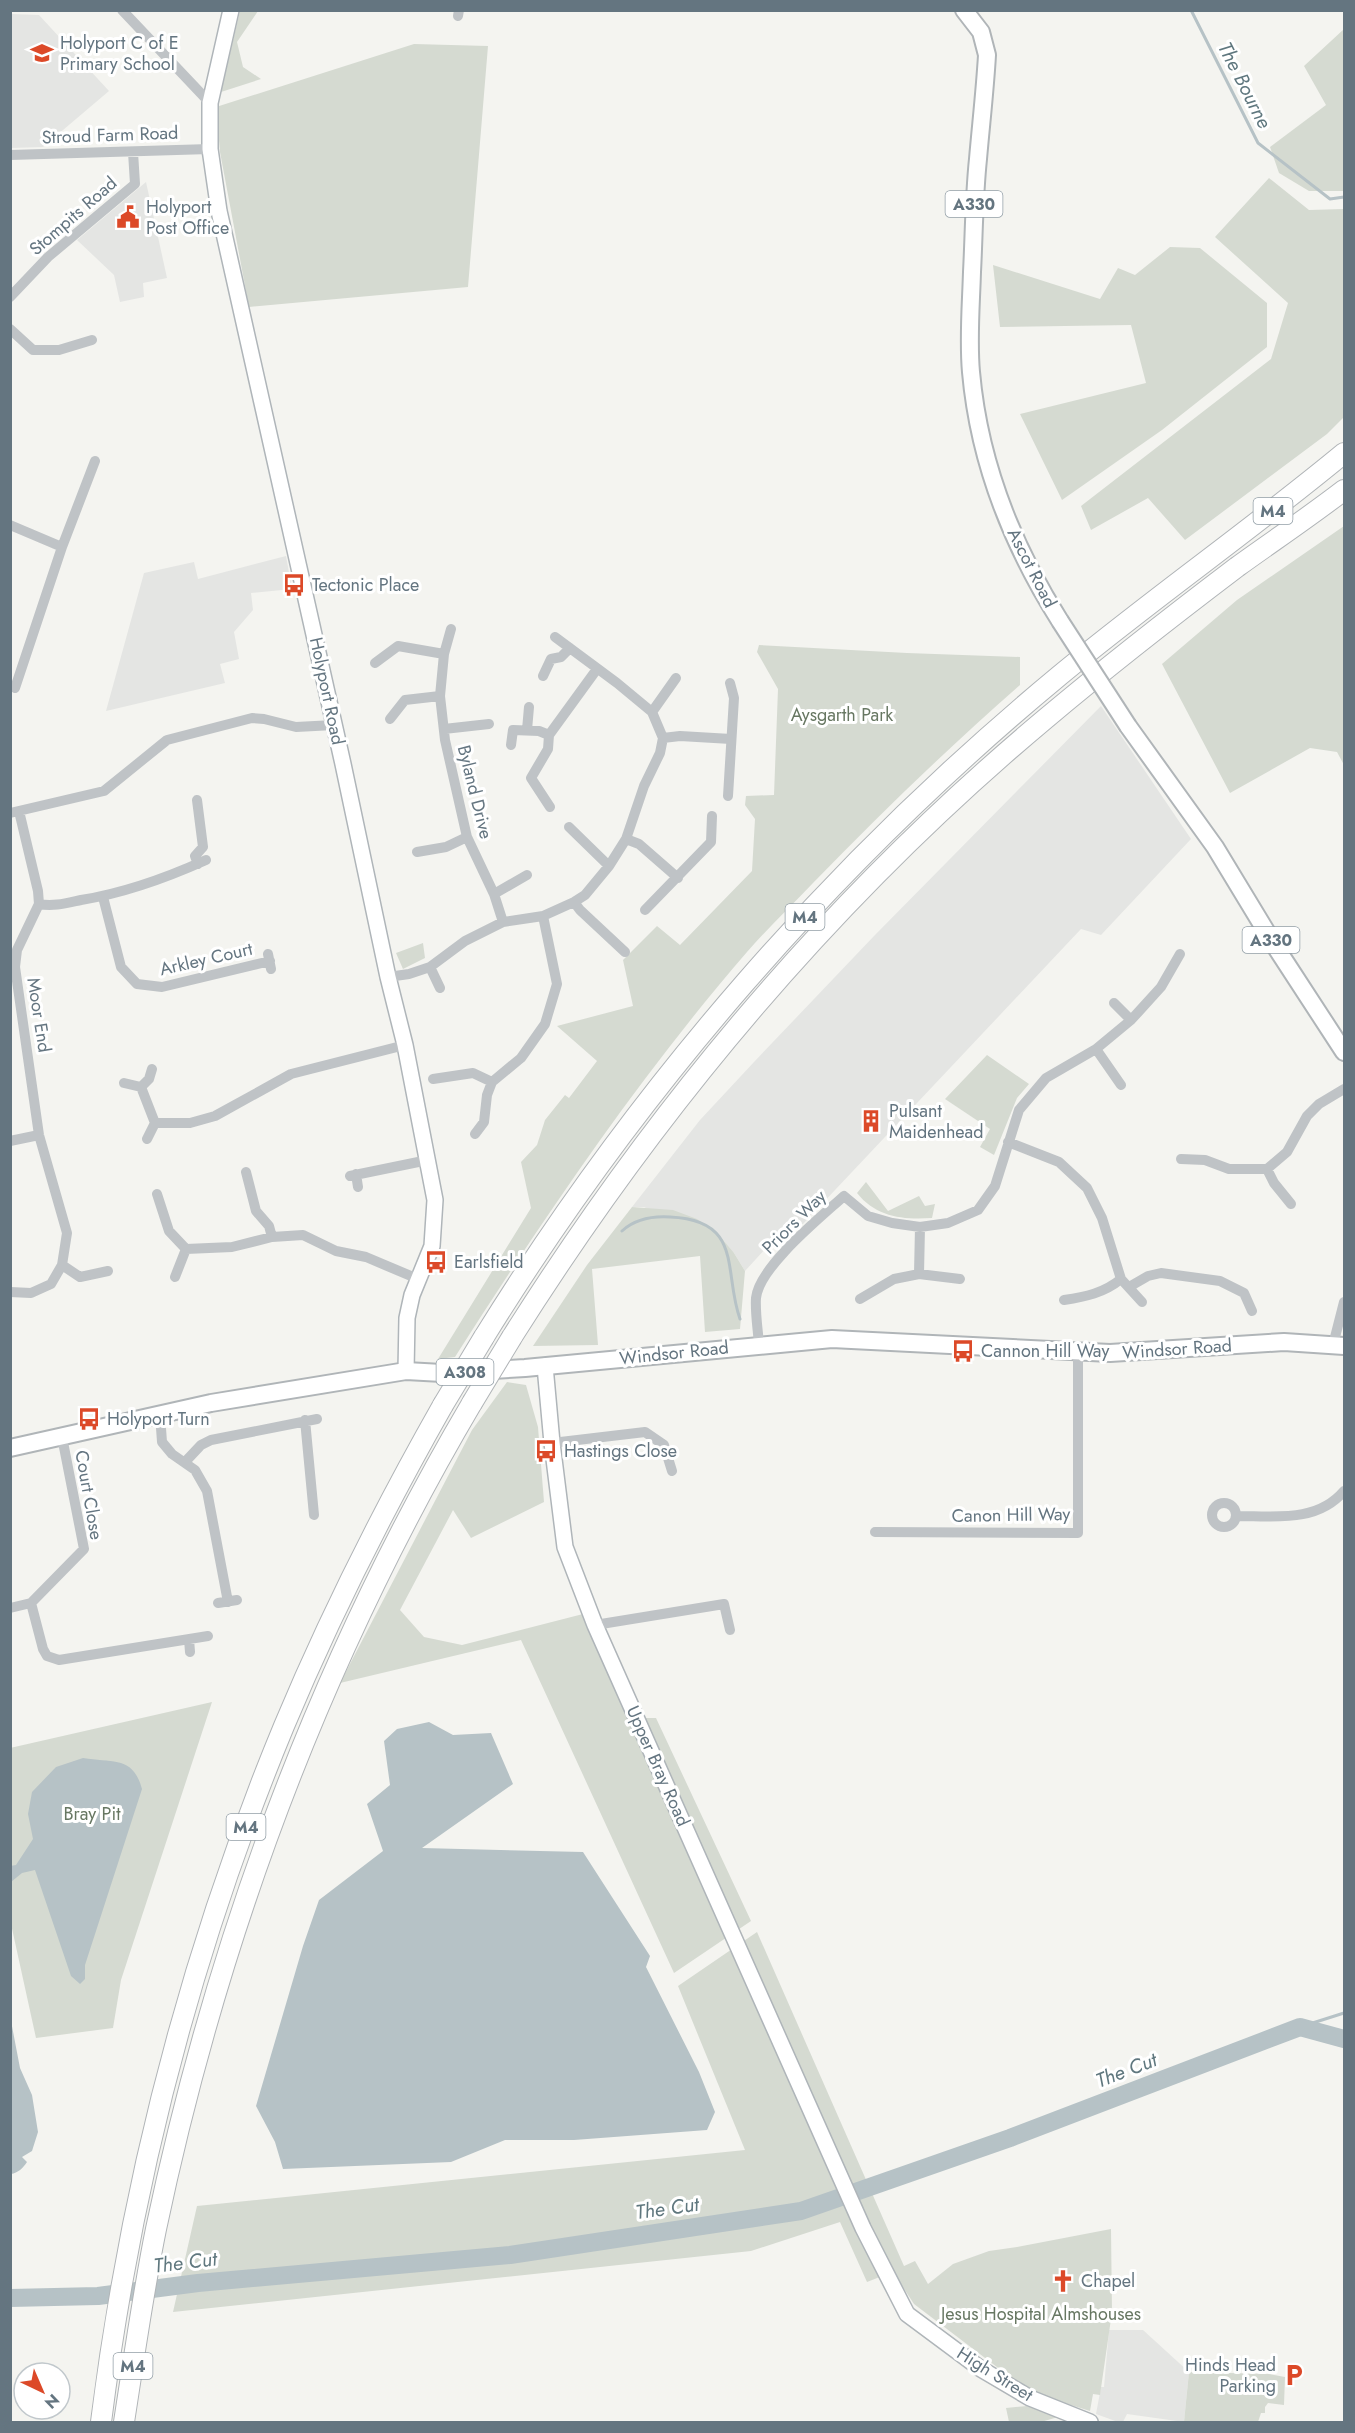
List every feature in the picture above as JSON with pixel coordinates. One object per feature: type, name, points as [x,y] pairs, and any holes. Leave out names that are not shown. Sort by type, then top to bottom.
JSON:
[{"type":"highway","name":"M4","points":[[101,2422],[123,2276],[149,2150],[183,2018],[220,1897],[289,1715],[355,1571],[443,1405],[484,1337],[559,1222],[658,1089],[736,992],[847,872],[960,762],[1052,682],[1190,573],[1268,515],[1344,453]]},
{"type":"highway","name":"M4","points":[[124,2422],[141,2309],[173,2154],[204,2033],[240,1914],[268,1835],[313,1719],[347,1642],[403,1529],[472,1403],[512,1337],[578,1236],[658,1127],[749,1014],[832,921],[926,826],[1033,729],[1344,481]]},
{"type":"highway","name":"M4","points":[[1239,566],[1344,490]]},
{"type":"main road","name":"Ascot Road","points":[[964,10],[981,32],[987,55],[974,211],[969,318],[970,370],[986,457],[1002,509],[1025,560],[1060,621],[1128,726],[1215,847],[1275,946],[1344,1052]]},
{"type":"main road","name":"Windsor Road","points":[[10,1448],[233,1399],[406,1371],[442,1373],[545,1366],[759,1345],[847,1339],[1078,1353],[1143,1353],[1284,1342],[1339,1345]]},
{"type":"street","points":[[122,10],[210,103]]},
{"type":"street","name":"Holyport Road","points":[[231,10],[210,103],[210,149],[219,211],[405,1045],[435,1200],[432,1246],[418,1279],[407,1318],[406,1371]]},
{"type":"street","name":"Stroud Farm Road","points":[[10,155],[210,149]]},
{"type":"street","name":"Stompits Road","points":[[10,297],[48,258],[135,184],[133,152]]},
{"type":"street","points":[[10,330],[33,350],[59,350],[92,340]]},
{"type":"street","points":[[15,688],[62,547],[96,461]]},
{"type":"street","points":[[10,525],[62,547]]},
{"type":"street","name":"Byland Drive","points":[[451,628],[444,654],[440,696],[444,729],[467,837],[494,894],[502,922]]},
{"type":"street","points":[[388,977],[430,967],[465,941],[502,922],[543,916],[574,902],[585,895],[609,866],[626,838],[644,786],[660,753],[663,738],[652,712],[555,637]]},
{"type":"street","points":[[375,663],[398,646],[444,654]]},
{"type":"street","points":[[543,676],[551,659],[561,657],[570,648]]},
{"type":"street","points":[[550,807],[531,778],[548,749],[549,735],[597,669]]},
{"type":"street","points":[[652,712],[676,678]]},
{"type":"street","points":[[728,796],[734,698],[730,683]]},
{"type":"street","points":[[390,719],[405,700],[440,696]]},
{"type":"street","points":[[526,730],[529,707]]},
{"type":"street","points":[[197,800],[204,847],[195,856],[202,862],[154,882],[103,897],[50,906],[39,904],[38,891],[15,812],[104,791],[167,740],[252,718],[296,727],[334,725]]},
{"type":"street","name":"Byland Drive","points":[[444,729],[489,724]]},
{"type":"street","points":[[511,745],[513,730],[539,731],[549,735]]},
{"type":"street","points":[[663,738],[680,736],[731,739]]},
{"type":"street","points":[[645,910],[711,842],[712,816]]},
{"type":"street","points":[[569,826],[609,866]]},
{"type":"street","points":[[417,852],[446,847],[467,837]]},
{"type":"street","points":[[626,838],[639,844],[678,878]]},
{"type":"street","points":[[494,894],[527,875]]},
{"type":"street","name":"Arkley Court","points":[[103,897],[121,968],[137,984],[162,987],[270,961]]},
{"type":"street","points":[[574,902],[625,952]]},
{"type":"street","name":"Moor End","points":[[39,904],[14,949],[15,967],[39,1135],[51,1157],[67,1233],[62,1265]]},
{"type":"street","points":[[475,1134],[484,1122],[487,1095],[492,1083],[521,1058],[545,1024],[557,984],[543,916]]},
{"type":"street","name":"Priors Way","points":[[759,1345],[756,1295],[771,1268],[797,1239],[844,1196],[868,1216],[892,1223],[920,1227],[948,1223],[978,1210],[995,1186],[1019,1110],[1046,1078],[1096,1049],[1131,1020],[1179,968],[1180,954]]},
{"type":"street","points":[[430,967],[440,988]]},
{"type":"street","points":[[1114,1003],[1131,1020]]},
{"type":"street","points":[[155,1123],[190,1123],[215,1116],[291,1074],[405,1045]]},
{"type":"street","points":[[1096,1049],[1121,1085]]},
{"type":"street","points":[[141,1087],[149,1079],[152,1069]]},
{"type":"street","points":[[433,1079],[473,1073],[492,1083]]},
{"type":"street","points":[[124,1083],[141,1087]]},
{"type":"street","points":[[141,1087],[155,1123],[147,1139]]},
{"type":"street","points":[[1180,1159],[1205,1156],[1229,1168],[1267,1169],[1287,1152],[1307,1116],[1319,1104],[1344,1089]]},
{"type":"street","points":[[10,1141],[39,1135]]},
{"type":"street","points":[[1008,1142],[1059,1162],[1087,1188],[1102,1218],[1125,1283],[1142,1302]]},
{"type":"street","points":[[358,1187],[353,1175],[428,1160]]},
{"type":"street","points":[[1267,1169],[1274,1183],[1291,1204]]},
{"type":"street","points":[[246,1172],[256,1210],[269,1227],[272,1237]]},
{"type":"street","points":[[158,1194],[169,1231],[186,1249],[232,1247],[272,1237],[303,1235],[336,1251],[366,1257],[418,1279]]},
{"type":"street","points":[[919,1274],[920,1227]]},
{"type":"street","points":[[175,1277],[186,1249]]},
{"type":"street","points":[[10,1292],[31,1293],[51,1284],[62,1265],[80,1277],[108,1271]]},
{"type":"street","points":[[1064,1300],[1080,1292],[1108,1289],[1161,1273],[1204,1273],[1244,1293],[1252,1311]]},
{"type":"street","points":[[860,1299],[894,1279],[919,1274],[960,1279]]},
{"type":"street","points":[[1339,1345],[1344,1302]]},
{"type":"street","name":"Canon Hill Way","points":[[874,1532],[1078,1533],[1078,1353]]},
{"type":"street","name":"Upper Bray Road","points":[[545,1366],[565,1547],[595,1625],[863,2228],[907,2314]]},
{"type":"street","points":[[160,1414],[162,1442],[172,1454],[195,1470],[207,1491],[228,1602]]},
{"type":"street","points":[[185,1462],[201,1444],[211,1440],[317,1419]]},
{"type":"street","points":[[305,1420],[317,1500],[314,1515]]},
{"type":"street","points":[[552,1443],[645,1432],[664,1445],[672,1471]]},
{"type":"street","name":"Court Close","points":[[31,1604],[84,1549],[62,1437]]},
{"type":"street","points":[[1236,1516],[1302,1517],[1336,1501],[1344,1491]]},
{"type":"street","points":[[10,1608],[31,1604],[43,1649],[47,1656],[59,1660],[208,1636]]},
{"type":"street","points":[[595,1625],[724,1604],[730,1630]]},
{"type":"street","points":[[189,1639],[190,1652]]},
{"type":"street","name":"High Street","points":[[907,2314],[981,2369],[1029,2398],[1090,2422]]},
{"type":"shaded area","name":"Holyport C of E Primary School","points":[[11,14],[39,15],[109,91],[43,147],[11,148]]},
{"type":"shaded area","points":[[146,182],[167,278],[143,283],[144,297],[120,302],[114,275],[77,240]]},
{"type":"shaded area","name":"Tectonic Place","points":[[286,556],[292,589],[251,593],[253,610],[234,632],[239,659],[220,664],[225,683],[106,711],[144,573],[194,562],[198,579]]},
{"type":"shaded area","points":[[1101,706],[1191,839],[1101,935],[1081,929],[803,1224],[796,1223],[772,1248],[768,1246],[745,1271],[734,1253],[644,1207],[632,1207],[700,1120],[754,1062],[874,936]]},
{"type":"shaded area","points":[[429,1722],[453,1735],[491,1733],[513,1784],[422,1848],[583,1852],[650,1956],[646,1967],[699,2072],[715,2112],[707,2130],[574,2140],[505,2140],[451,2162],[283,2169],[275,2142],[256,2106],[303,1946],[319,1900],[383,1851],[367,1804],[390,1785],[384,1741],[397,1729]]},
{"type":"shaded area","points":[[83,1758],[113,1761],[128,1766],[138,1778],[142,1789],[85,1965],[85,1979],[80,1984],[71,1976],[35,1870],[22,1873],[11,1882],[10,1866],[16,1865],[33,1839],[28,1814],[32,1792],[56,1767]]},
{"type":"shaded area","points":[[11,2021],[20,2068],[32,2095],[38,2132],[32,2151],[22,2157],[27,2162],[16,2173],[11,2174]]},
{"type":"shaded area","points":[[1109,2330],[1143,2330],[1189,2372],[1184,2422],[1127,2414],[1123,2422],[1118,2422],[1096,2414],[1101,2387],[1104,2387]]},
{"type":"green space","points":[[240,11],[258,11],[237,42],[243,67],[261,79],[221,92]]},
{"type":"green space","points":[[1344,29],[1344,191],[1309,191],[1279,173],[1270,147],[1326,105],[1304,66]]},
{"type":"green space","points":[[414,44],[488,46],[468,287],[249,307],[220,152],[216,107]]},
{"type":"green space","points":[[1269,178],[1309,210],[1344,209],[1344,417],[1327,434],[1185,540],[1148,498],[1091,530],[1081,506],[1271,359],[1288,303],[1215,237]]},
{"type":"green space","points":[[1170,247],[1200,248],[1267,303],[1267,347],[1162,430],[1062,500],[1020,414],[1146,383],[1131,325],[1000,327],[993,265],[1100,299],[1118,268],[1135,275]]},
{"type":"green space","points":[[1344,526],[1344,765],[1337,752],[1310,748],[1230,793],[1162,664],[1237,600]]},
{"type":"green space","name":"Aysgarth Park","points":[[759,645],[1020,657],[1020,685],[889,807],[747,952],[630,1098],[558,1200],[455,1357],[438,1359],[531,1208],[521,1162],[537,1145],[545,1120],[565,1095],[569,1098],[597,1061],[557,1026],[633,1006],[623,960],[657,926],[680,945],[752,871],[755,819],[745,805],[746,796],[774,795],[778,689],[757,652]]},
{"type":"green space","points":[[423,943],[425,958],[403,969],[396,953]]},
{"type":"green space","points":[[987,1055],[1029,1084],[1017,1098],[994,1155],[980,1147],[990,1129],[945,1099]]},
{"type":"green space","points":[[866,1182],[888,1211],[919,1196],[925,1206],[935,1204],[932,1218],[901,1217],[881,1212],[864,1201],[857,1193]]},
{"type":"green space","points":[[632,1207],[673,1210],[697,1219],[717,1233],[734,1253],[745,1271],[740,1329],[705,1332],[700,1256],[592,1269],[598,1345],[533,1346],[587,1265]]},
{"type":"green space","points":[[507,1382],[526,1385],[538,1427],[544,1502],[471,1538],[453,1510],[400,1610],[424,1637],[462,1645],[583,1614],[629,1718],[656,1718],[751,1921],[674,1973],[521,1640],[340,1683],[472,1430]]},
{"type":"green space","name":"Bray Pit","points":[[212,1702],[121,1980],[113,2028],[36,2038],[11,1924],[10,1748]]},
{"type":"green space","name":"Jesus Hospital Almshouses","points":[[757,1932],[904,2266],[915,2261],[928,2284],[953,2264],[989,2251],[1111,2229],[1112,2312],[1100,2395],[1093,2394],[1090,2411],[1030,2392],[914,2304],[893,2272],[895,2271],[867,2282],[840,2222],[751,2251],[173,2312],[197,2206],[745,2150],[678,1986]]},
{"type":"green space","points":[[1189,2372],[1269,2374],[1285,2377],[1284,2405],[1268,2403],[1265,2413],[1261,2413],[1258,2422],[1184,2422]]},
{"type":"green space","points":[[1027,2406],[1058,2417],[1041,2422],[1009,2422],[1006,2408]]},
{"type":"waterway","name":"The Bourne","points":[[1191,10],[1258,143],[1330,199],[1344,197]]},
{"type":"waterway","points":[[622,1231],[638,1221],[664,1217],[694,1220],[710,1228],[720,1238],[726,1252],[740,1319]]},
{"type":"waterway","name":"The Cut","points":[[1300,2027],[1344,2013]]},
{"type":"waterway","name":"The Cut","points":[[10,2298],[98,2296],[198,2283],[510,2255],[801,2211],[1010,2138],[1300,2027],[1344,2039]]},
{"type":"place","name":"Holyport C of E Primary School","points":[[42,53]]},
{"type":"place","name":"Holyport Post Office","points":[[128,217]]},
{"type":"place","name":"Tectonic Place","points":[[294,585]]},
{"type":"place","name":"Pulsant Maidenhead","points":[[871,1121]]},
{"type":"place","name":"Earlsfield","points":[[436,1262]]},
{"type":"place","name":"Cannon Hill Way","points":[[963,1351]]},
{"type":"place","name":"Holyport Turn","points":[[89,1419]]},
{"type":"place","name":"Hastings Close","points":[[546,1451]]},
{"type":"place","name":"Chapel","points":[[1063,2281]]},
{"type":"place","name":"Hinds Head Parking","points":[[1294,2375]]}]
